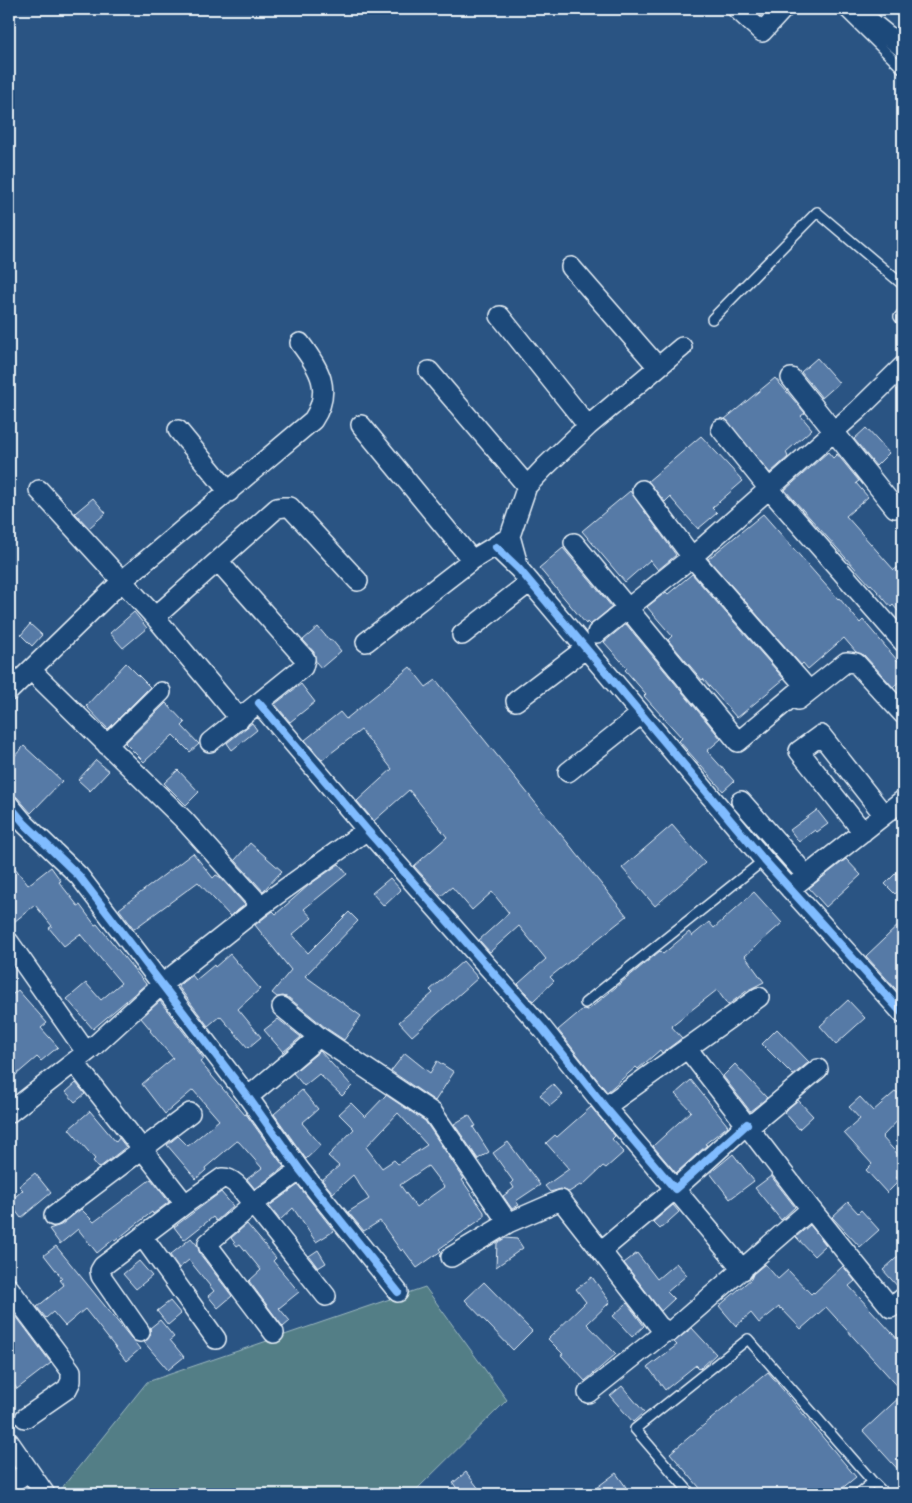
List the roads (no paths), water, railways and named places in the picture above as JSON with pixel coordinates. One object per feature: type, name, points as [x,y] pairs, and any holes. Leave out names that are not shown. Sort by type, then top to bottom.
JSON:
[{"type":"street","points":[[737,9],[762,32],[783,9]]},
{"type":"street","points":[[855,9],[903,48]]},
{"type":"street","points":[[572,267],[658,367]]},
{"type":"street","points":[[500,316],[588,426]]},
{"type":"street","points":[[9,691],[122,580],[313,420],[322,401],[322,381],[314,361],[300,343]]},
{"type":"street","points":[[366,642],[472,560],[503,542],[527,486],[588,426],[682,347]]},
{"type":"street","points":[[597,633],[692,558],[834,432],[903,366]]},
{"type":"street","points":[[429,371],[527,486]]},
{"type":"street","points":[[791,378],[895,508]]},
{"type":"street","points":[[361,426],[472,560]]},
{"type":"street","points":[[721,429],[769,489],[903,642]]},
{"type":"street","points":[[178,430],[229,492]]},
{"type":"street","points":[[39,490],[155,616],[240,719]]},
{"type":"street","points":[[574,543],[738,742],[805,686],[692,558],[642,490]]},
{"type":"street","points":[[155,616],[277,508],[284,506],[290,508],[358,581]]},
{"type":"street","points":[[503,542],[524,575],[764,860],[903,1014]]},
{"type":"street","points":[[210,742],[304,667],[305,660],[218,560]]},
{"type":"street","points":[[462,635],[524,575]]},
{"type":"street","points":[[516,701],[586,648]]},
{"type":"street","points":[[769,724],[846,662],[856,663],[903,714]]},
{"type":"street","points":[[31,670],[184,820],[261,906]]},
{"type":"street","points":[[107,745],[161,692]]},
{"type":"street","points":[[259,703],[367,830],[542,1028],[605,1107],[743,1270]]},
{"type":"street","points":[[568,772],[641,714]]},
{"type":"street","points":[[863,832],[799,750],[821,735],[884,815]]},
{"type":"street","points":[[790,889],[903,800]]},
{"type":"street","points":[[741,801],[807,876]]},
{"type":"street","points":[[9,805],[25,824],[79,876],[248,1097],[300,1170],[398,1292]]},
{"type":"street","points":[[9,1113],[80,1057],[161,985],[261,906],[367,830]]},
{"type":"street","points":[[9,942],[80,1057],[142,1150],[185,1204]]},
{"type":"street","points":[[605,1107],[759,997]]},
{"type":"street","points":[[282,1007],[319,1037],[433,1113],[508,1223]]},
{"type":"street","points":[[248,1097],[319,1037]]},
{"type":"street","points":[[687,1048],[811,1209],[891,1308],[903,1298]]},
{"type":"street","points":[[601,1251],[818,1069]]},
{"type":"street","points":[[54,1216],[190,1113]]},
{"type":"street","points":[[274,1333],[208,1243],[253,1204],[300,1170]]},
{"type":"street","points":[[140,1332],[101,1276],[100,1270],[185,1204],[222,1178],[228,1177],[233,1181],[326,1296]]},
{"type":"street","points":[[451,1257],[508,1223],[561,1200],[659,1326],[670,1332],[811,1209]]},
{"type":"street","points":[[143,1237],[216,1339]]},
{"type":"street","points":[[9,1288],[71,1371],[71,1381],[67,1389],[25,1418]]},
{"type":"street","points":[[588,1393],[666,1331]]},
{"type":"street","points":[[9,1442],[45,1494]]},
{"type":"street","points":[[9,1485],[29,1471]]},
{"type":"lane","points":[[842,9],[903,69]]},
{"type":"lane","points":[[712,319],[818,212],[903,285]]},
{"type":"lane","points":[[903,312],[899,317],[903,321]]},
{"type":"lane","points":[[585,1003],[764,860]]},
{"type":"lane","points":[[691,1494],[635,1429],[748,1339],[873,1482],[886,1494]]},
{"type":"lane","points":[[858,1494],[873,1482]]}]
